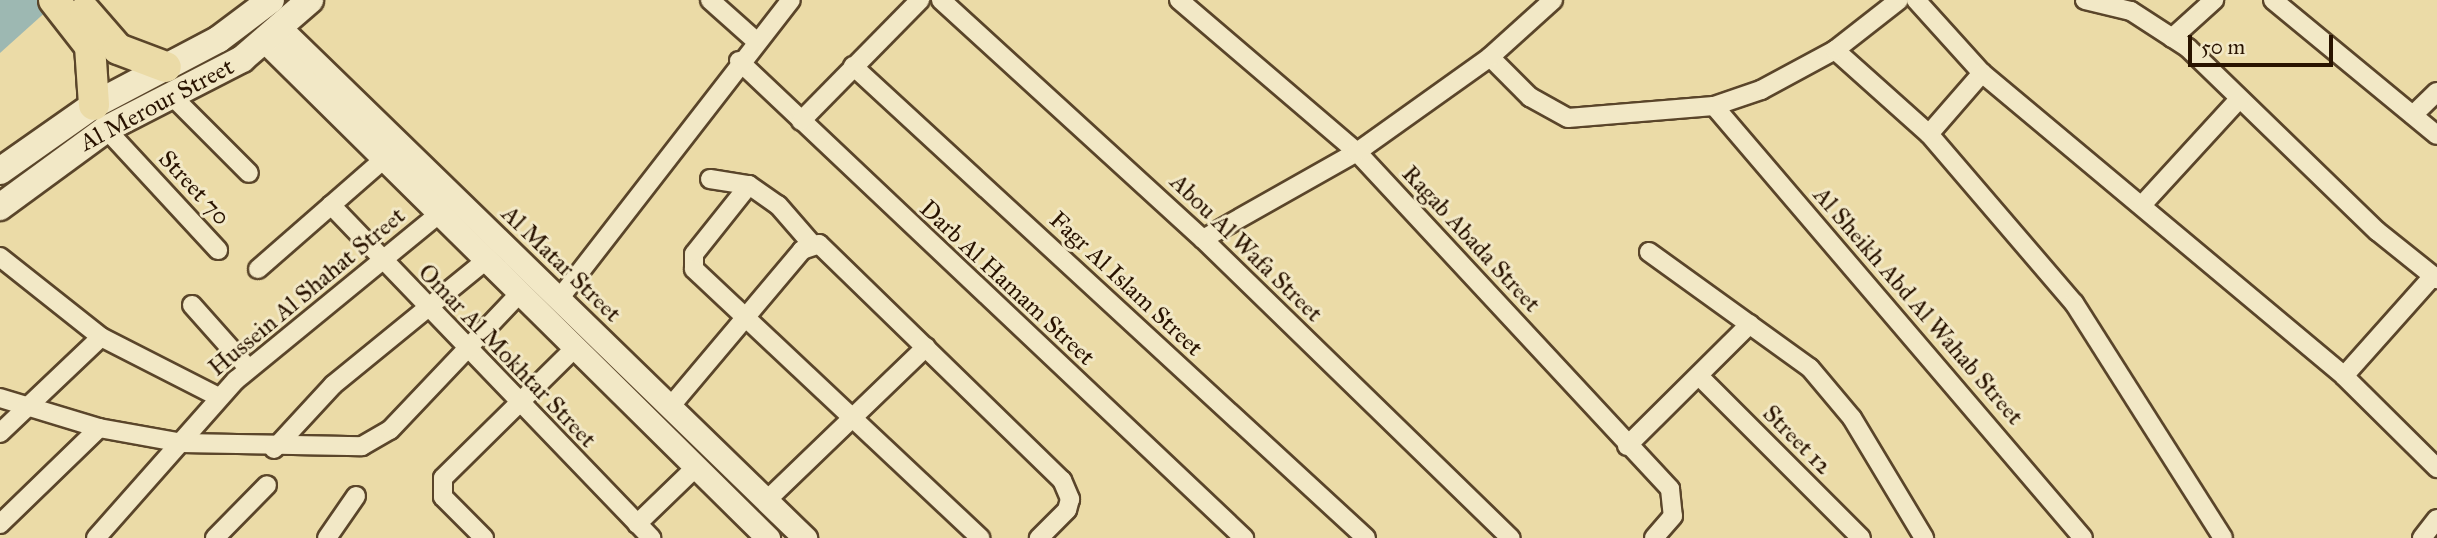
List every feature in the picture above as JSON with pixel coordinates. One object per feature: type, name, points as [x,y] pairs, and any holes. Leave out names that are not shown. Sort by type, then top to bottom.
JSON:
[{"type":"main road","name":"Al Merour Street","points":[[169,81],[271,0]]},
{"type":"main road","name":"Al Merour Street","points":[[0,172],[169,81],[273,35],[310,0]]},
{"type":"main road","points":[[63,2],[118,49],[169,81]]},
{"type":"main road","points":[[63,2],[90,46],[100,117]]},
{"type":"main road","name":"Al Merour Street","points":[[0,207],[100,117]]},
{"type":"street","points":[[710,0],[756,41]]},
{"type":"street","points":[[559,299],[739,61],[791,0]]},
{"type":"street","name":"Abou Al Wafa Street","points":[[941,0],[1203,239],[1511,538]]},
{"type":"street","name":"Ragab Abada Street","points":[[1179,0],[1357,152],[1627,446],[1670,489],[1675,503],[1673,516],[1654,538]]},
{"type":"street","points":[[1203,239],[1357,152],[1490,57],[1553,0]]},
{"type":"street","points":[[1490,57],[1530,96],[1569,118],[1714,106],[1761,90],[1835,50],[1899,0]]},
{"type":"street","points":[[1916,0],[1982,73],[2143,205],[2344,376],[2437,468]]},
{"type":"street","points":[[2085,0],[2131,11],[2172,38],[2435,278],[2344,376]]},
{"type":"street","points":[[2172,38],[2214,0]]},
{"type":"street","points":[[2273,0],[2437,135]]},
{"type":"street","points":[[801,121],[916,2]]},
{"type":"street","name":"Al Matar Street","points":[[273,35],[384,159],[768,538]]},
{"type":"street","name":"Al Matar Street","points":[[273,35],[559,299],[804,538]]},
{"type":"street","points":[[1835,50],[1929,134],[2104,342],[2223,538]]},
{"type":"street","name":"Darb Al Hamam Street","points":[[739,61],[1244,538]]},
{"type":"street","name":"Fagr Al Islam Street","points":[[853,66],[1357,535]]},
{"type":"street","points":[[1929,134],[1982,73]]},
{"type":"street","points":[[169,81],[249,173]]},
{"type":"street","points":[[2413,115],[2437,92]]},
{"type":"street","points":[[2143,205],[2239,99]]},
{"type":"street","name":"Al Sheikh Abd Al Wahab Street","points":[[1714,106],[2084,538]]},
{"type":"street","name":"Street 70","points":[[100,117],[218,250]]},
{"type":"street","points":[[258,269],[384,159]]},
{"type":"street","points":[[710,179],[748,185],[778,205],[811,243],[828,247],[1062,480],[1070,499],[1067,510],[1040,538]]},
{"type":"street","points":[[748,185],[692,261],[980,538]]},
{"type":"street","name":"Omar Al Mokhtar Street","points":[[331,205],[517,404],[650,538]]},
{"type":"street","name":"Hussein Al Shahat Street","points":[[96,538],[219,397],[248,368],[439,214]]},
{"type":"street","points":[[670,407],[811,243]]},
{"type":"street","points":[[1649,252],[1811,368],[1852,418],[1924,538]]},
{"type":"street","points":[[0,257],[101,337],[219,397]]},
{"type":"street","points":[[274,449],[317,400],[486,260]]},
{"type":"street","points":[[0,398],[99,428],[181,443],[274,449],[369,443],[520,293]]},
{"type":"street","points":[[192,305],[248,368]]},
{"type":"street","points":[[1627,446],[1750,324]]},
{"type":"street","points":[[0,433],[101,337]]},
{"type":"street","points":[[766,500],[926,347]]},
{"type":"street","points":[[484,538],[448,504],[441,488],[448,471],[575,348]]},
{"type":"street","name":"Street 12","points":[[1699,376],[1861,538]]},
{"type":"street","points":[[0,524],[99,428]]},
{"type":"street","points":[[637,524],[696,467]]},
{"type":"street","points":[[215,538],[267,485]]},
{"type":"street","points":[[327,538],[356,496]]},
{"type":"street","points":[[2422,538],[2437,519]]},
{"type":"water","points":[[0,0],[59,0],[0,53]]}]
